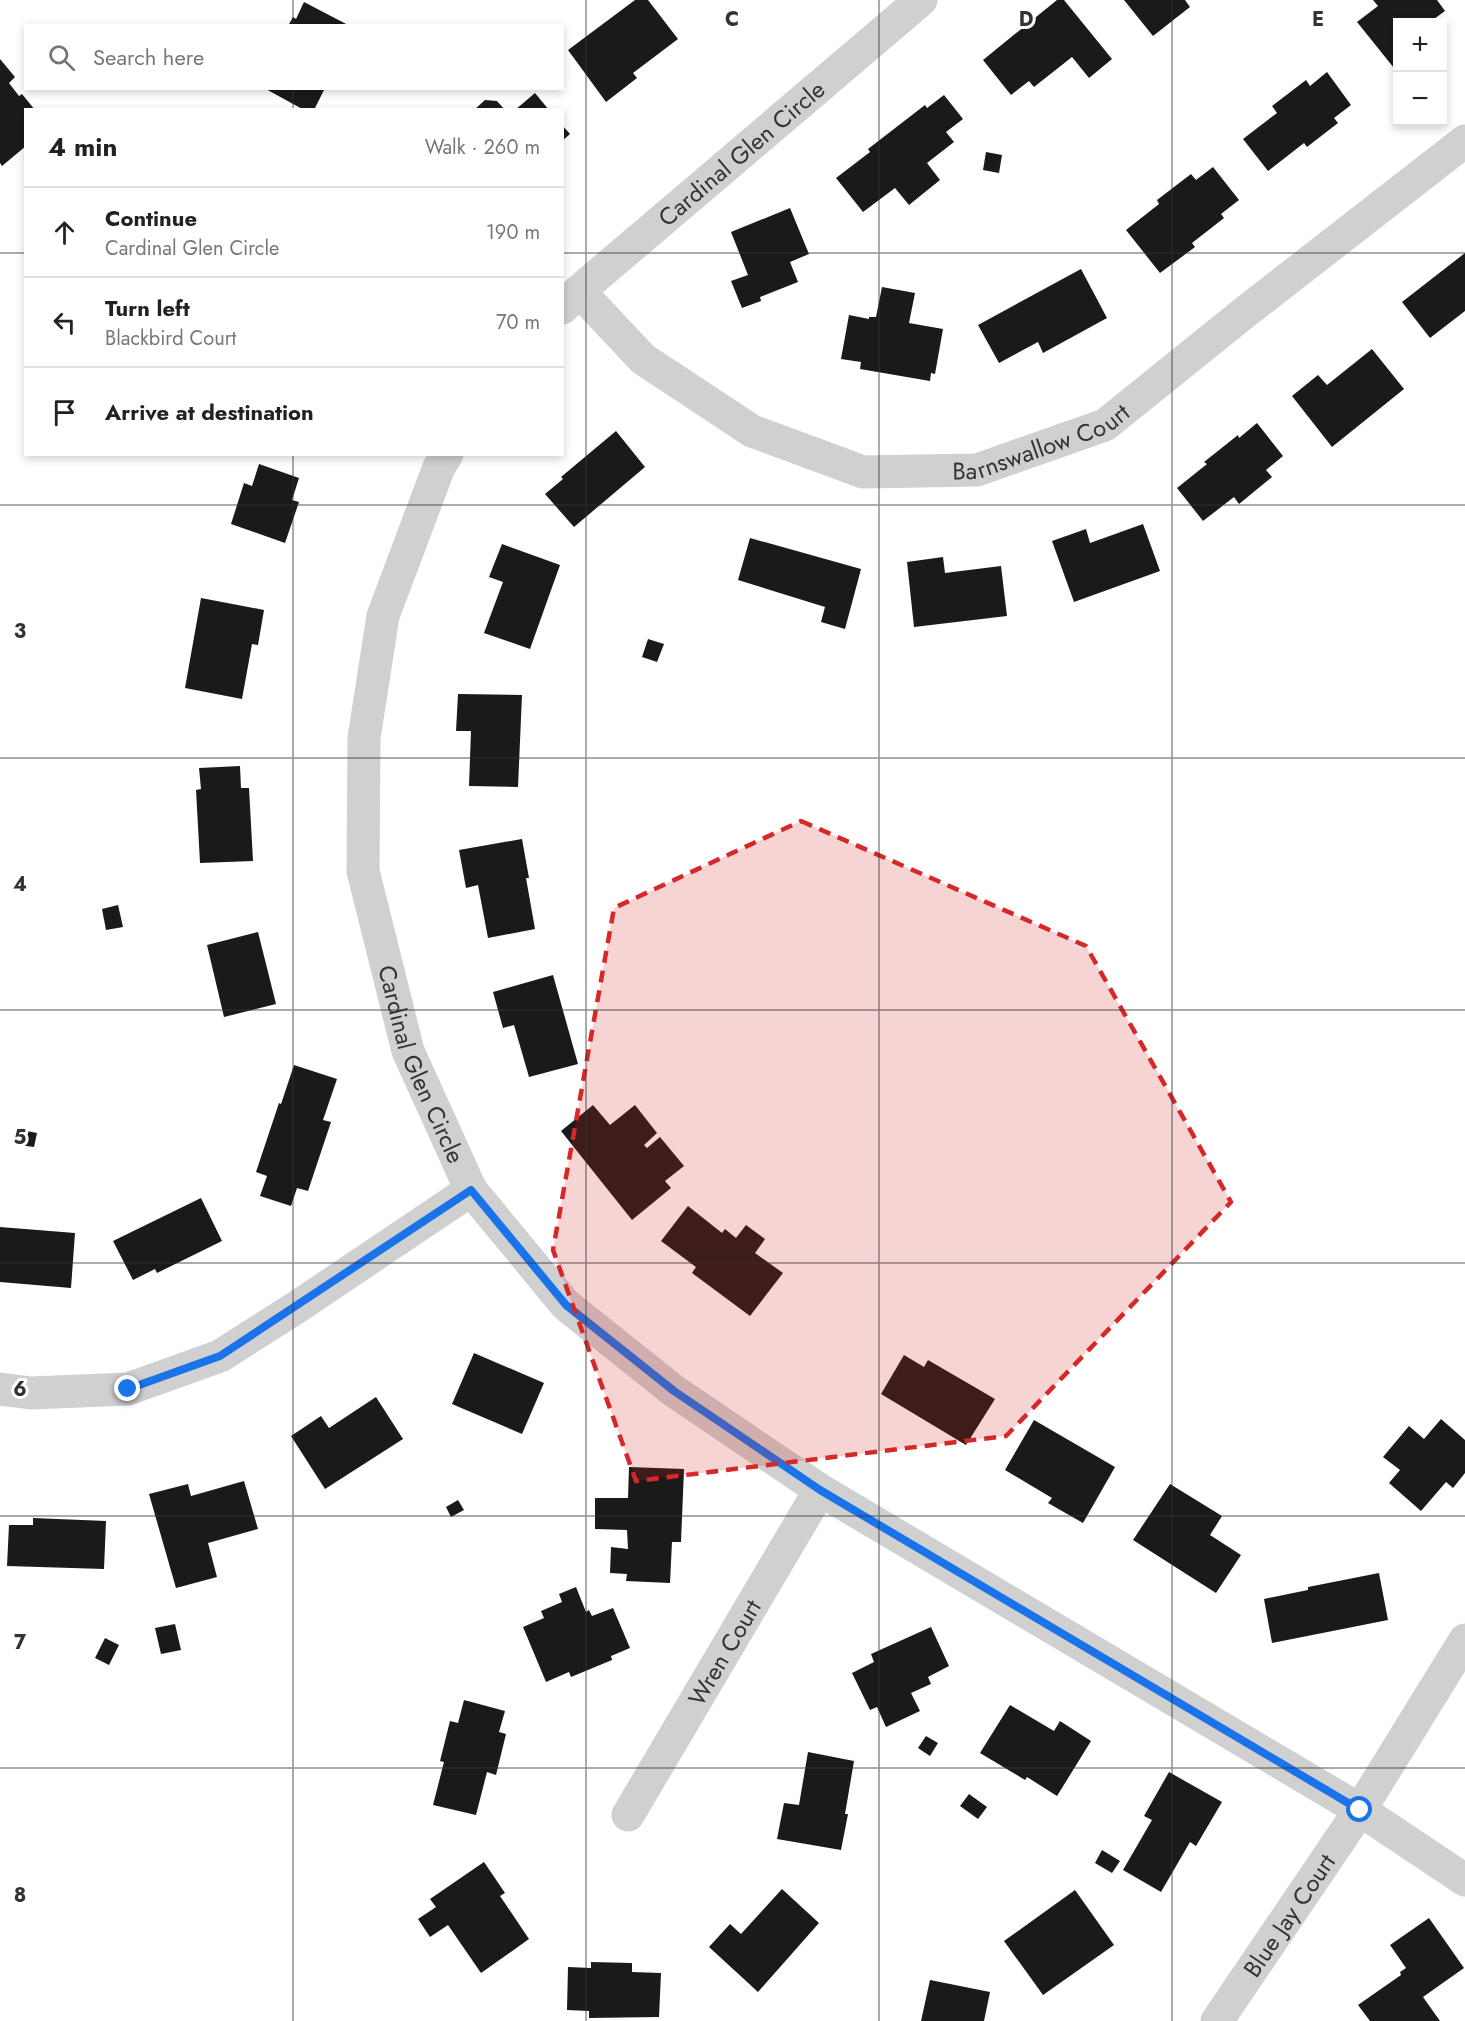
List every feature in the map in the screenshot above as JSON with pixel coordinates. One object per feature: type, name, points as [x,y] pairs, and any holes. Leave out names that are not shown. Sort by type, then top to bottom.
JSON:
[{"type":"street","name":"Cardinal Glen Circle","points":[[571,299],[921,0]]},
{"type":"street","name":"Barnswallow Court","points":[[571,299],[643,359],[752,431],[863,472],[977,470],[1105,425],[1244,313],[1465,141]]},
{"type":"street","name":"Cardinal Glen Circle","points":[[446,456],[439,466],[383,616],[364,738],[363,871],[408,1051],[471,1190],[566,1305],[674,1391],[820,1490],[1360,1810],[1465,1880]]},
{"type":"street","points":[[0,1389],[31,1393],[128,1389],[220,1356],[471,1190]]},
{"type":"street","name":"Wren Court","points":[[628,1815],[820,1490]]},
{"type":"street","name":"Blue Jay Court","points":[[1217,2021],[1360,1810],[1465,1640]]},
{"type":"highlighted area","points":[[801,821],[1086,946],[1231,1202],[1006,1436],[636,1481],[553,1250],[614,908]]},
{"type":"building","points":[[635,0],[648,0],[678,39],[633,73],[637,78],[606,102],[568,50]]},
{"type":"building","points":[[1057,0],[1064,0],[1112,59],[1089,78],[1072,57],[1034,87],[1029,81],[1011,95],[983,60]]},
{"type":"building","points":[[1124,0],[1185,0],[1190,7],[1153,36]]},
{"type":"building","points":[[1373,0],[1437,0],[1445,11],[1435,18],[1393,18],[1393,67],[1357,22],[1378,6]]},
{"type":"building","points":[[304,2],[346,24],[289,24],[293,17],[296,19]]},
{"type":"building","points":[[0,59],[15,77],[9,83],[19,96],[22,94],[33,108],[24,108],[24,148],[2,166],[0,163]]},
{"type":"building","points":[[1327,72],[1351,105],[1334,118],[1338,123],[1307,147],[1304,143],[1268,171],[1243,139],[1277,113],[1272,106],[1306,80],[1310,86]]},
{"type":"building","points":[[268,90],[324,90],[315,108],[300,108]]},
{"type":"building","points":[[535,93],[547,108],[517,108]]},
{"type":"building","points":[[944,95],[963,119],[946,132],[954,142],[927,163],[940,180],[909,205],[895,188],[863,212],[836,178],[870,152],[868,149],[925,105],[927,108]]},
{"type":"building","points":[[485,100],[497,101],[503,108],[476,108]]},
{"type":"building","points":[[564,127],[570,134],[564,139]]},
{"type":"building","points":[[986,152],[1002,155],[999,173],[983,170]]},
{"type":"building","points":[[1213,167],[1239,200],[1221,214],[1224,218],[1192,243],[1195,247],[1160,273],[1126,230],[1159,204],[1157,200],[1191,174],[1196,180]]},
{"type":"building","points":[[790,208],[809,254],[790,262],[798,282],[760,297],[761,301],[742,308],[731,281],[748,275],[731,232]]},
{"type":"building","points":[[1465,253],[1465,311],[1430,338],[1402,302]]},
{"type":"building","points":[[1081,269],[1107,318],[1043,353],[1038,342],[999,363],[978,325]]},
{"type":"building","points":[[882,287],[915,293],[909,323],[943,329],[935,374],[931,373],[930,381],[860,369],[861,362],[841,359],[849,315],[869,319],[869,317],[876,317]]},
{"type":"building","points":[[1372,349],[1404,389],[1332,447],[1292,396],[1318,375],[1327,385]]},
{"type":"building","points":[[1257,423],[1283,456],[1266,470],[1272,477],[1239,504],[1234,497],[1203,521],[1177,488],[1207,464],[1204,462]]},
{"type":"building","points":[[616,431],[645,467],[574,527],[545,494],[563,479],[561,477]]},
{"type":"building","points":[[259,464],[299,478],[292,500],[299,502],[285,543],[231,524],[244,483],[252,486]]},
{"type":"building","points":[[1143,524],[1160,571],[1074,602],[1052,541],[1086,529],[1090,543]]},
{"type":"building","points":[[750,538],[861,569],[845,629],[821,622],[825,607],[738,580]]},
{"type":"building","points":[[502,544],[560,565],[530,649],[484,633],[503,582],[489,577]]},
{"type":"building","points":[[943,557],[945,573],[1001,566],[1007,616],[914,627],[907,562]]},
{"type":"building","points":[[201,598],[264,610],[258,645],[252,644],[242,699],[185,688]]},
{"type":"building","points":[[648,639],[664,644],[657,662],[642,657]]},
{"type":"building","points":[[458,694],[522,695],[518,787],[469,786],[471,731],[456,731]]},
{"type":"building","points":[[240,766],[241,788],[249,788],[253,861],[200,863],[196,790],[201,789],[199,768]]},
{"type":"building","points":[[522,839],[535,929],[488,938],[478,885],[466,888],[459,850]]},
{"type":"building","points":[[118,905],[123,927],[106,930],[102,909]]},
{"type":"building","points":[[258,932],[276,1004],[224,1017],[207,945]]},
{"type":"building","points":[[553,975],[578,1064],[529,1077],[514,1025],[503,1028],[493,992]]},
{"type":"building","points":[[294,1065],[337,1079],[323,1120],[331,1122],[308,1191],[297,1188],[291,1206],[260,1196],[267,1176],[256,1172]]},
{"type":"building","points":[[593,1105],[610,1125],[635,1105],[657,1133],[644,1145],[647,1148],[660,1137],[684,1166],[665,1181],[671,1188],[632,1220],[561,1131]]},
{"type":"building","points":[[22,1130],[37,1133],[34,1147],[19,1145]]},
{"type":"building","points":[[201,1198],[222,1241],[157,1273],[155,1269],[133,1280],[113,1241]]},
{"type":"building","points":[[688,1206],[722,1233],[725,1229],[736,1238],[746,1225],[765,1239],[755,1253],[783,1273],[750,1316],[692,1273],[696,1267],[661,1241]]},
{"type":"building","points":[[0,1227],[75,1233],[71,1288],[0,1282]]},
{"type":"building","points":[[474,1353],[544,1383],[522,1434],[452,1404]]},
{"type":"building","points":[[904,1355],[924,1367],[928,1360],[995,1399],[966,1445],[881,1394]]},
{"type":"building","points":[[376,1397],[403,1439],[325,1489],[291,1436],[321,1416],[329,1428]]},
{"type":"building","points":[[1441,1419],[1465,1440],[1465,1473],[1453,1488],[1446,1482],[1421,1511],[1389,1483],[1400,1470],[1383,1457],[1409,1426],[1424,1439]]},
{"type":"building","points":[[1034,1420],[1115,1467],[1083,1523],[1048,1503],[1052,1498],[1005,1470]]},
{"type":"building","points":[[629,1467],[684,1469],[681,1542],[672,1542],[670,1583],[626,1581],[627,1574],[610,1573],[611,1547],[628,1549],[627,1530],[595,1529],[595,1498],[628,1498]]},
{"type":"building","points":[[244,1481],[258,1529],[208,1543],[217,1577],[176,1588],[149,1494],[188,1484],[191,1496]]},
{"type":"building","points":[[1170,1484],[1222,1516],[1210,1535],[1241,1555],[1216,1593],[1133,1540]]},
{"type":"building","points":[[458,1500],[464,1510],[451,1517],[446,1507]]},
{"type":"building","points":[[33,1518],[106,1521],[104,1569],[7,1566],[9,1525],[33,1525]]},
{"type":"building","points":[[1379,1573],[1388,1620],[1272,1643],[1264,1599],[1308,1590],[1308,1587]]},
{"type":"building","points":[[576,1587],[586,1612],[589,1610],[592,1616],[613,1608],[630,1648],[611,1656],[612,1660],[571,1677],[569,1672],[546,1682],[523,1627],[544,1618],[541,1611],[562,1602],[559,1594]]},
{"type":"building","points":[[175,1624],[181,1650],[161,1654],[155,1628]]},
{"type":"building","points":[[931,1627],[949,1666],[928,1677],[931,1684],[911,1693],[920,1711],[886,1727],[877,1707],[870,1710],[852,1673],[874,1662],[871,1654]]},
{"type":"building","points":[[105,1638],[119,1645],[109,1665],[95,1658]]},
{"type":"building","points":[[464,1700],[505,1711],[499,1732],[506,1734],[496,1775],[487,1772],[476,1815],[433,1805],[444,1762],[440,1761],[450,1721],[458,1723]]},
{"type":"building","points":[[1010,1705],[1054,1731],[1060,1721],[1091,1741],[1057,1796],[1027,1777],[1025,1780],[980,1753]]},
{"type":"building","points":[[926,1736],[938,1743],[930,1756],[918,1748]]},
{"type":"building","points":[[808,1752],[854,1761],[841,1850],[777,1839],[784,1803],[799,1805]]},
{"type":"building","points":[[1169,1772],[1222,1802],[1196,1846],[1190,1842],[1161,1892],[1123,1870],[1152,1820],[1144,1816]]},
{"type":"building","points":[[969,1794],[987,1807],[978,1819],[960,1806]]},
{"type":"building","points":[[1102,1850],[1120,1861],[1112,1873],[1095,1863]]},
{"type":"building","points":[[484,1862],[505,1893],[500,1896],[529,1939],[481,1973],[448,1925],[430,1937],[418,1919],[436,1907],[430,1899]]},
{"type":"building","points":[[782,1889],[819,1923],[758,1992],[709,1947],[730,1924],[741,1934]]},
{"type":"building","points":[[1075,1890],[1114,1945],[1043,1995],[1004,1941]]},
{"type":"building","points":[[1429,1918],[1464,1968],[1423,1997],[1440,2021],[1370,2021],[1358,2005],[1401,1975],[1400,1972],[1406,1968],[1390,1945]]},
{"type":"building","points":[[591,1962],[632,1963],[632,1972],[661,1973],[659,2017],[589,2018],[589,2011],[567,2010],[568,1967],[591,1968]]},
{"type":"building","points":[[930,1980],[990,1992],[984,2021],[921,2021]]},
{"type":"route","points":[[128,1389],[220,1356],[471,1190],[566,1305],[674,1391],[820,1490],[1360,1810]]}]
